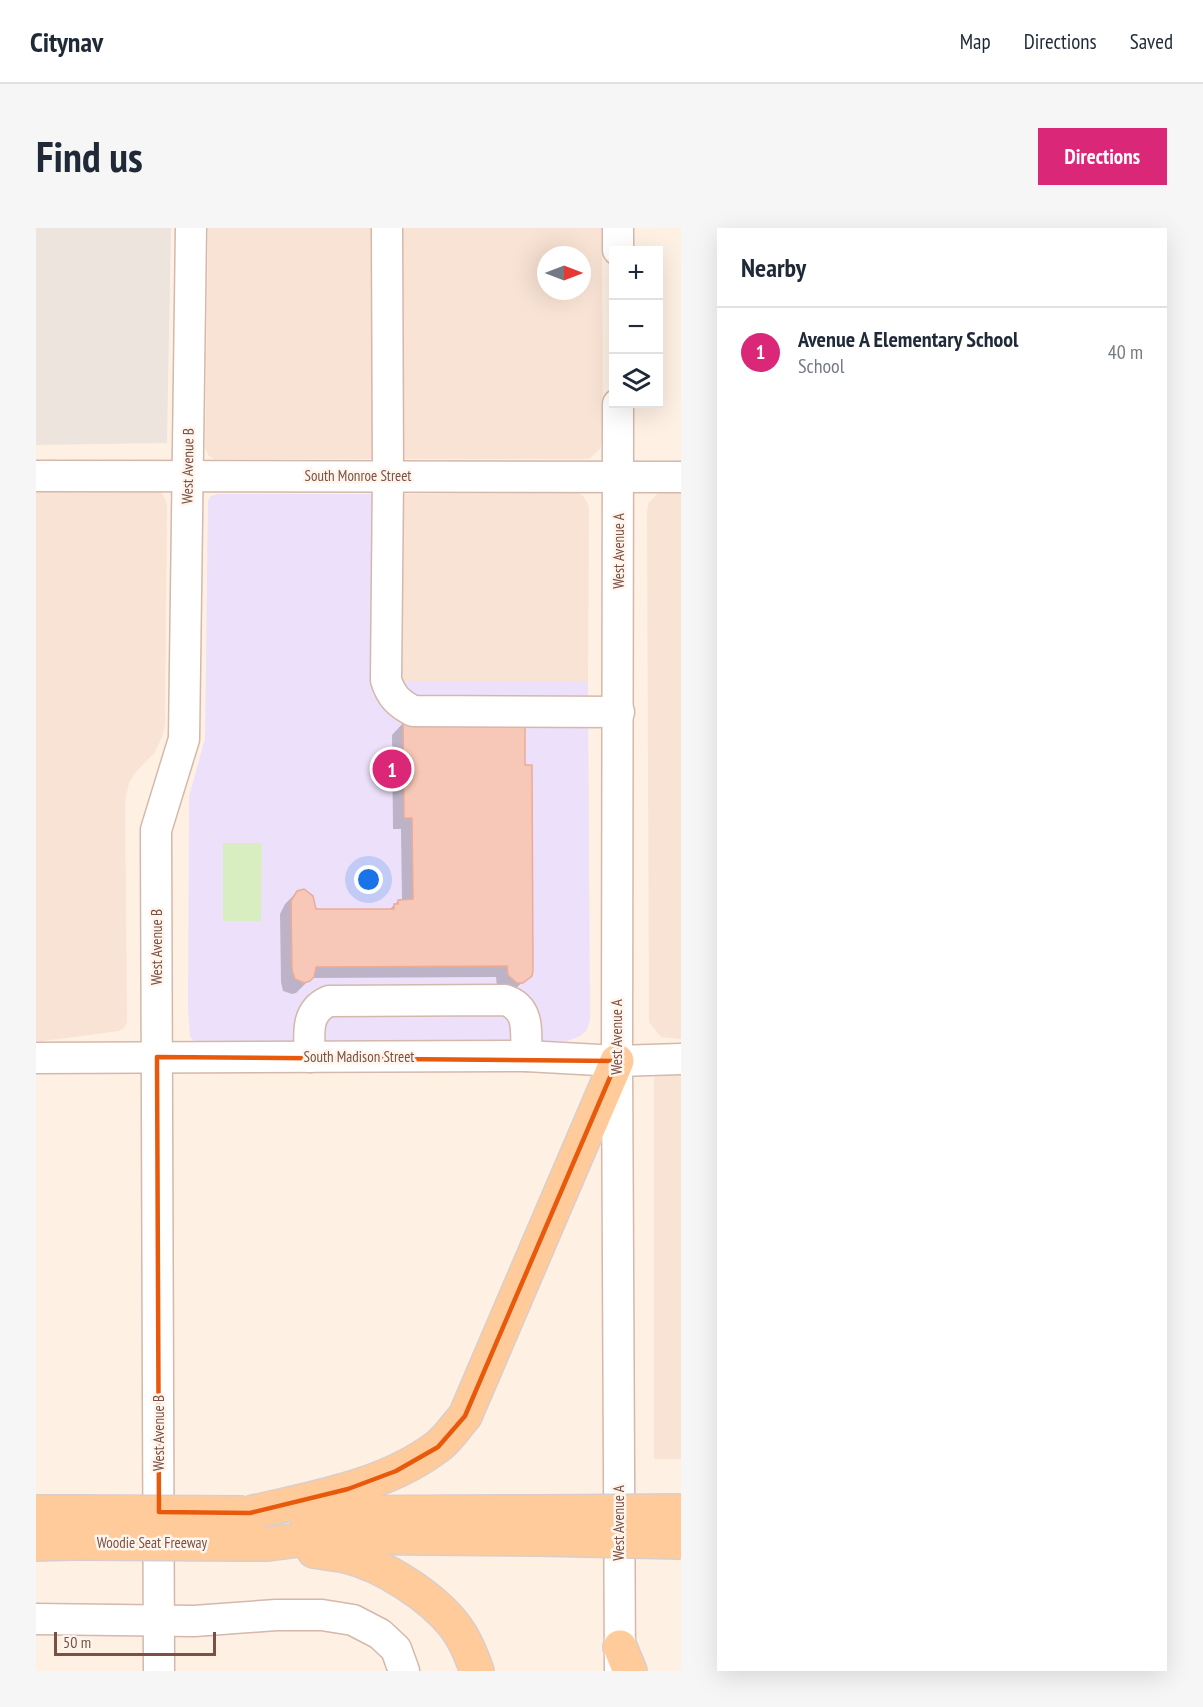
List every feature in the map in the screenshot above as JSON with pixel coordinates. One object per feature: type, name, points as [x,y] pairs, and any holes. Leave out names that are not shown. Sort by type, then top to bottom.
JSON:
[{"type":"main road","points":[[252,1528],[396,1471],[438,1446],[465,1416],[617,1061]]},
{"type":"main road","points":[[252,1528],[537,1525],[681,1511]]},
{"type":"main road","name":"Woodie Seat Freeway","points":[[36,1512],[74,1528]]},
{"type":"main road","points":[[537,1525],[681,1542]]},
{"type":"main road","name":"Woodie Seat Freeway","points":[[36,1544],[74,1528],[252,1528]]},
{"type":"main road","points":[[252,1528],[347,1556],[377,1568],[416,1590],[454,1625],[465,1642],[477,1671]]},
{"type":"street","name":"West Avenue B","points":[[159,1671],[156,830],[184,739],[191,228]]},
{"type":"street","points":[[387,228],[386,680],[390,693],[400,704],[413,711],[619,712]]},
{"type":"street","points":[[618,228],[618,246]]},
{"type":"street","name":"West Avenue A","points":[[618,408],[617,1061],[623,1663]]},
{"type":"street","name":"South Monroe Street","points":[[36,476],[681,477]]},
{"type":"street","points":[[310,1057],[309,1022],[321,1004],[328,1001],[505,1000],[521,1009],[526,1023],[526,1056]]},
{"type":"street","name":"South Madison Street","points":[[36,1058],[526,1056],[617,1061],[681,1059]]},
{"type":"street","points":[[36,1619],[194,1622],[276,1615],[322,1615],[353,1620],[380,1634],[396,1649],[404,1671]]},
{"type":"highlighted area","points":[[157,1057],[617,1061],[465,1416],[438,1447],[396,1471],[348,1489],[250,1513],[159,1512]]},
{"type":"shaded area","points":[[36,228],[171,228],[167,443],[36,445]]},
{"type":"shaded area","points":[[208,228],[602,228],[603,439],[600,449],[590,458],[214,459],[208,455],[205,448]]},
{"type":"shaded area","points":[[36,481],[161,491],[167,504],[165,726],[155,752],[135,773],[129,783],[125,802],[127,1022],[119,1031],[36,1042]]},
{"type":"shaded area","points":[[578,493],[583,496],[589,509],[588,681],[378,681],[380,494]]},
{"type":"shaded area","points":[[658,493],[681,493],[681,1039],[661,1037],[649,1022],[647,514],[648,504]]},
{"type":"shaded area","points":[[218,494],[380,494],[378,681],[588,681],[590,1021],[586,1031],[580,1036],[567,1041],[194,1041],[190,1037],[188,1009],[189,797],[205,738],[208,501],[211,496]]},
{"type":"shaded area","points":[[681,1070],[681,1459],[654,1459],[654,1078],[658,1072]]},
{"type":"green space","points":[[223,843],[262,843],[261,921],[223,921]]},
{"type":"building","points":[[525,721],[525,765],[532,765],[532,976],[523,983],[517,983],[508,975],[507,966],[316,967],[314,977],[310,981],[304,983],[295,979],[292,970],[291,901],[297,891],[304,889],[313,896],[316,909],[394,909],[394,904],[398,904],[398,900],[413,899],[412,818],[404,818],[403,722]]},
{"type":"place","name":"Avenue A Elementary School","points":[[392,769]]}]
